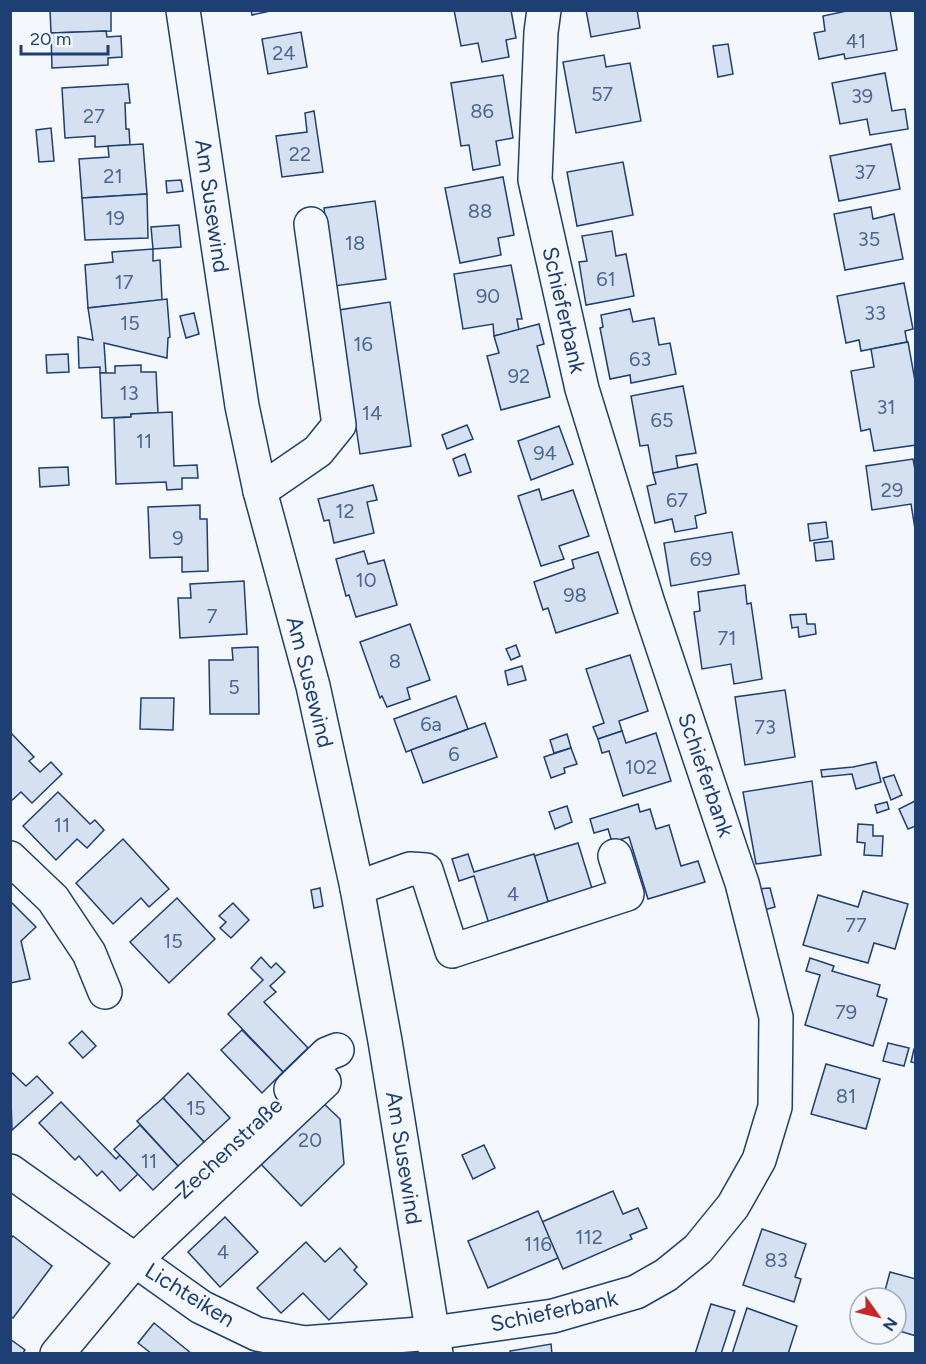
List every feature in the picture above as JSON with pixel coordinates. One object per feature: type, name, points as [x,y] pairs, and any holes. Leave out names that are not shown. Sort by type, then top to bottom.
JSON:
[{"type":"street","name":"Am Susewind","points":[[183,10],[242,406],[260,491],[313,686],[357,888],[385,1041],[434,1343]]},
{"type":"street","name":"Schieferbank","points":[[434,1343],[553,1316],[636,1292],[666,1275],[698,1249],[733,1206],[759,1160],[775,1107],[776,1017],[742,884],[648,603],[582,389],[535,180],[541,32],[544,10]]},
{"type":"street","points":[[260,491],[318,451],[339,425],[311,224]]},
{"type":"street","points":[[357,888],[410,869],[426,870],[452,951],[627,894],[615,856]]},
{"type":"street","points":[[10,858],[52,899],[88,953],[105,992]]},
{"type":"street","name":"Zechenstraße","points":[[57,1353],[129,1255],[260,1119],[327,1054],[337,1050]]},
{"type":"street","points":[[129,1255],[324,1082]]},
{"type":"street","name":"Lichteiken","points":[[10,1171],[201,1307],[257,1334],[304,1343],[434,1343]]},
{"type":"building","points":[[50,10],[111,10],[111,31],[51,33]]},
{"type":"building","points":[[251,10],[275,10],[252,15]]},
{"type":"building","points":[[454,10],[511,10],[516,38],[506,40],[509,57],[482,62],[478,43],[461,46]]},
{"type":"building","points":[[586,10],[637,10],[640,28],[591,37]]},
{"type":"building","points":[[851,10],[890,10],[897,50],[845,59],[844,54],[819,59],[814,33],[825,31],[823,16]]},
{"type":"building","points":[[106,31],[107,37],[121,36],[122,57],[108,58],[108,65],[52,68],[51,33]]},
{"type":"building","points":[[301,32],[307,67],[268,74],[262,39]]},
{"type":"building","points":[[728,44],[733,74],[718,77],[713,46]]},
{"type":"building","points":[[604,55],[606,67],[630,63],[641,121],[576,133],[563,62]]},
{"type":"building","points":[[885,73],[892,111],[905,109],[908,129],[870,135],[867,119],[840,124],[832,83]]},
{"type":"building","points":[[503,75],[513,138],[496,141],[500,165],[473,170],[469,145],[461,146],[451,83]]},
{"type":"building","points":[[128,84],[130,103],[125,103],[126,129],[129,129],[130,145],[95,147],[95,136],[65,138],[62,88]]},
{"type":"building","points":[[314,111],[323,172],[282,177],[276,136],[307,132],[305,113]]},
{"type":"building","points":[[51,128],[54,161],[39,162],[36,130]]},
{"type":"building","points":[[143,144],[147,194],[82,198],[79,159],[109,157],[108,146]]},
{"type":"building","points":[[891,144],[900,189],[839,201],[830,156]]},
{"type":"building","points":[[623,162],[633,215],[577,226],[567,172]]},
{"type":"building","points":[[503,177],[514,235],[498,238],[501,255],[460,263],[445,188]]},
{"type":"building","points":[[181,180],[183,191],[167,193],[166,181]]},
{"type":"building","points":[[147,194],[148,238],[85,240],[82,198]]},
{"type":"building","points":[[375,201],[386,279],[334,286],[324,208]]},
{"type":"building","points":[[871,207],[873,219],[894,214],[903,259],[845,270],[834,214]]},
{"type":"building","points":[[179,225],[181,247],[153,249],[151,227]]},
{"type":"building","points":[[612,231],[616,256],[626,254],[634,296],[586,305],[579,262],[587,261],[582,236]]},
{"type":"building","points":[[153,249],[153,261],[160,260],[162,300],[88,308],[85,265],[113,262],[112,252]]},
{"type":"building","points":[[511,265],[522,319],[517,319],[519,330],[494,336],[493,324],[463,329],[454,274]]},
{"type":"building","points":[[904,283],[913,329],[905,331],[907,342],[861,351],[859,340],[846,343],[837,296]]},
{"type":"building","points":[[167,299],[170,337],[168,338],[167,358],[104,343],[106,373],[100,373],[100,367],[79,368],[78,337],[93,340],[88,308]]},
{"type":"building","points":[[390,302],[411,446],[360,454],[339,310]]},
{"type":"building","points":[[630,309],[633,322],[654,318],[659,345],[670,343],[676,374],[631,383],[630,375],[610,379],[600,328],[603,327],[601,315]]},
{"type":"building","points":[[194,313],[199,334],[186,338],[180,316]]},
{"type":"building","points":[[539,324],[544,344],[537,346],[550,397],[501,410],[487,356],[499,353],[494,336]]},
{"type":"building","points":[[908,342],[916,386],[916,445],[874,451],[870,429],[861,431],[851,371],[874,367],[871,349]]},
{"type":"building","points":[[68,354],[69,372],[47,373],[46,355]]},
{"type":"building","points":[[141,365],[141,372],[156,372],[158,413],[102,418],[100,373],[115,373],[115,366]]},
{"type":"building","points":[[683,386],[696,453],[676,456],[678,469],[653,473],[648,445],[640,446],[631,396]]},
{"type":"building","points":[[172,412],[174,466],[197,465],[198,478],[182,478],[182,489],[167,490],[166,482],[116,484],[114,418],[131,417],[131,414]]},
{"type":"building","points":[[467,425],[473,439],[447,449],[442,435]]},
{"type":"building","points":[[559,426],[573,464],[531,480],[518,441]]},
{"type":"building","points":[[465,454],[471,472],[459,476],[453,459]]},
{"type":"building","points":[[913,459],[916,475],[915,529],[911,504],[872,510],[866,466]]},
{"type":"building","points":[[697,464],[706,513],[695,516],[697,528],[675,532],[672,519],[655,523],[647,486],[656,484],[653,473]]},
{"type":"building","points":[[68,467],[69,485],[40,487],[39,468]]},
{"type":"building","points":[[373,485],[377,500],[367,502],[374,533],[334,543],[329,520],[324,521],[318,499]]},
{"type":"building","points":[[539,489],[542,500],[573,490],[589,536],[559,546],[564,559],[541,566],[518,496]]},
{"type":"building","points":[[200,505],[200,519],[207,519],[208,571],[182,572],[182,557],[150,558],[148,507]]},
{"type":"building","points":[[826,522],[828,538],[810,541],[808,524]]},
{"type":"building","points":[[732,532],[739,574],[671,586],[664,543]]},
{"type":"building","points":[[832,541],[834,559],[816,561],[814,543]]},
{"type":"building","points":[[364,551],[368,564],[384,560],[397,605],[356,617],[349,595],[346,596],[336,559]]},
{"type":"building","points":[[598,552],[618,613],[556,633],[548,608],[543,610],[534,582],[574,568],[572,560]]},
{"type":"building","points":[[244,581],[247,634],[180,638],[178,598],[191,598],[190,584]]},
{"type":"building","points":[[745,585],[747,604],[751,603],[762,679],[734,684],[731,664],[702,669],[694,612],[700,611],[698,592]]},
{"type":"building","points":[[806,614],[807,624],[815,624],[816,634],[799,637],[798,627],[792,628],[790,615]]},
{"type":"building","points":[[410,624],[430,680],[407,688],[410,699],[387,707],[382,696],[380,698],[360,642]]},
{"type":"building","points":[[516,645],[520,656],[511,660],[506,649]]},
{"type":"building","points":[[258,647],[259,714],[210,714],[209,660],[233,660],[232,648]]},
{"type":"building","points":[[630,655],[648,711],[619,721],[622,731],[598,739],[593,727],[604,723],[586,669]]},
{"type":"building","points":[[522,666],[526,680],[508,685],[505,671]]},
{"type":"building","points":[[785,690],[795,757],[745,765],[735,697]]},
{"type":"building","points":[[456,696],[468,729],[406,752],[394,719]]},
{"type":"building","points":[[141,698],[174,698],[173,730],[140,729]]},
{"type":"building","points":[[485,723],[497,757],[423,783],[411,750]]},
{"type":"building","points":[[622,731],[626,743],[656,733],[671,781],[623,796],[609,751],[602,753],[598,739]]},
{"type":"building","points":[[10,732],[34,757],[29,761],[40,772],[51,762],[62,774],[32,803],[21,792],[10,802]]},
{"type":"building","points":[[567,734],[571,748],[554,753],[550,740]]},
{"type":"building","points":[[571,748],[577,764],[564,768],[565,773],[551,778],[544,757]]},
{"type":"building","points":[[876,762],[881,782],[856,789],[852,774],[822,777],[821,770]]},
{"type":"building","points":[[894,775],[902,795],[891,800],[883,778]]},
{"type":"building","points":[[812,781],[821,855],[756,864],[743,792]]},
{"type":"building","points":[[58,792],[90,824],[95,820],[104,830],[87,848],[77,839],[56,860],[23,826]]},
{"type":"building","points":[[915,801],[916,826],[908,829],[899,809]]},
{"type":"building","points":[[887,802],[889,809],[877,813],[875,805]]},
{"type":"building","points":[[638,804],[640,812],[650,809],[656,829],[669,825],[681,866],[698,861],[705,882],[648,899],[629,837],[612,842],[608,829],[594,833],[590,819]]},
{"type":"building","points":[[567,806],[572,822],[555,829],[549,812]]},
{"type":"building","points":[[858,824],[873,825],[873,836],[883,836],[882,856],[864,855],[865,843],[857,842]]},
{"type":"building","points":[[123,839],[169,889],[149,907],[141,898],[113,924],[76,883]]},
{"type":"building","points":[[578,843],[594,895],[550,908],[534,856]]},
{"type":"building","points":[[468,854],[474,872],[534,854],[550,908],[490,927],[474,876],[459,881],[452,859]]},
{"type":"building","points":[[320,888],[323,906],[314,908],[311,890]]},
{"type":"building","points":[[770,888],[775,907],[764,910],[756,889]]},
{"type":"building","points":[[863,891],[908,904],[895,949],[874,943],[868,963],[803,945],[818,895],[858,907]]},
{"type":"building","points":[[177,898],[215,939],[169,983],[130,942]]},
{"type":"building","points":[[10,901],[36,927],[21,941],[30,979],[10,983]]},
{"type":"building","points":[[233,903],[249,920],[231,938],[220,928],[226,922],[219,916]]},
{"type":"building","points":[[261,957],[271,968],[276,963],[285,972],[270,986],[276,992],[264,1002],[308,1048],[283,1072],[228,1014],[263,980],[251,968]]},
{"type":"building","points":[[810,958],[834,966],[832,971],[880,985],[877,996],[887,999],[873,1046],[805,1025],[820,975],[806,971]]},
{"type":"building","points":[[242,1030],[283,1072],[262,1093],[221,1050]]},
{"type":"building","points":[[82,1031],[96,1046],[83,1058],[69,1043]]},
{"type":"building","points":[[888,1043],[909,1048],[904,1066],[883,1061]]},
{"type":"building","points":[[914,1049],[916,1049],[916,1063],[911,1062]]},
{"type":"building","points":[[826,1064],[880,1079],[866,1129],[811,1114]]},
{"type":"building","points":[[10,1071],[26,1086],[37,1076],[53,1093],[12,1130]]},
{"type":"building","points":[[188,1073],[230,1118],[204,1142],[163,1098]]},
{"type":"building","points":[[163,1098],[204,1142],[178,1166],[137,1121]]},
{"type":"building","points":[[320,1100],[340,1119],[344,1164],[301,1206],[258,1161]]},
{"type":"building","points":[[61,1102],[116,1159],[120,1155],[138,1174],[120,1191],[102,1171],[97,1176],[79,1156],[75,1160],[39,1123]]},
{"type":"building","points":[[140,1125],[178,1166],[153,1190],[114,1149]]},
{"type":"building","points":[[484,1145],[495,1168],[473,1179],[462,1155]]},
{"type":"building","points":[[613,1191],[623,1214],[638,1208],[647,1228],[630,1235],[632,1239],[563,1269],[542,1222]]},
{"type":"building","points":[[538,1211],[558,1258],[488,1288],[468,1241]]},
{"type":"building","points":[[225,1217],[258,1252],[220,1287],[188,1252]]},
{"type":"building","points":[[762,1229],[806,1244],[795,1277],[801,1279],[794,1302],[743,1285]]},
{"type":"building","points":[[13,1236],[52,1266],[13,1318],[10,1316],[10,1239]]},
{"type":"building","points":[[306,1242],[325,1262],[340,1248],[357,1267],[354,1270],[367,1284],[329,1320],[303,1293],[281,1313],[257,1288]]},
{"type":"building","points":[[890,1272],[916,1279],[916,1336],[908,1334],[908,1286],[886,1286]]},
{"type":"building","points":[[711,1304],[735,1311],[721,1354],[695,1354]]},
{"type":"building","points":[[747,1308],[797,1326],[788,1354],[732,1354]]},
{"type":"building","points":[[154,1323],[192,1354],[152,1354],[138,1343]]},
{"type":"building","points":[[10,1339],[25,1350],[22,1354],[10,1354]]},
{"type":"building","points":[[551,1344],[552,1354],[511,1354],[510,1351]]}]
